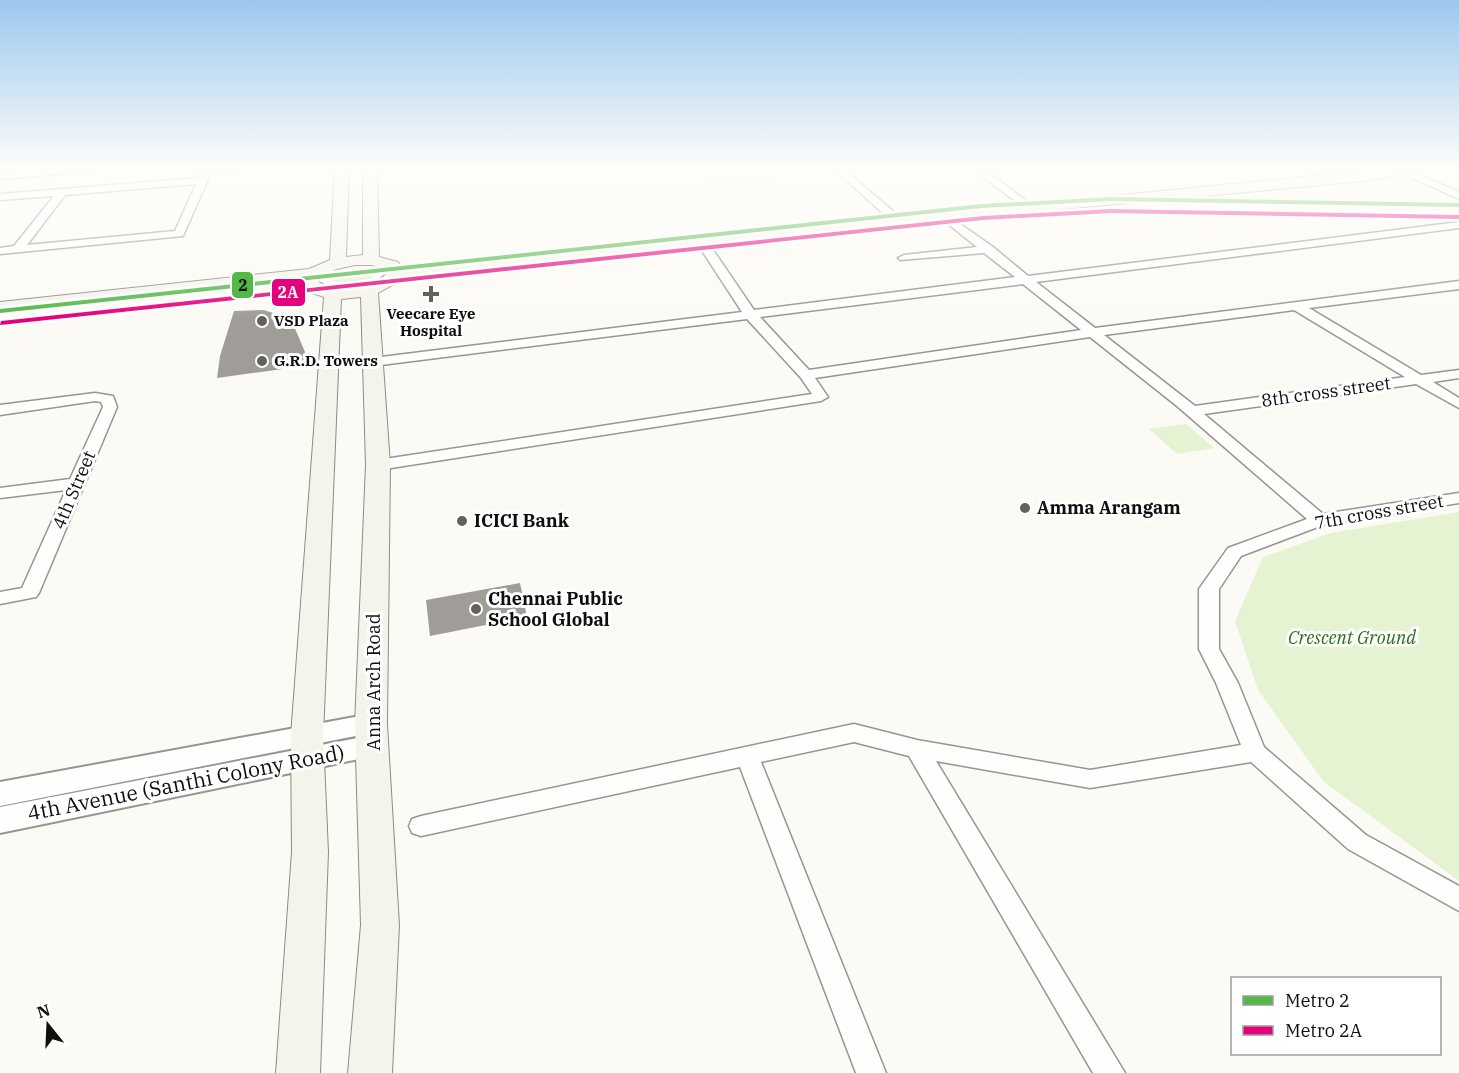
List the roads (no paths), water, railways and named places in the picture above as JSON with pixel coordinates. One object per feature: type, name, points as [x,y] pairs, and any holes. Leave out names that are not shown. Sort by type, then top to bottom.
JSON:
[{"type":"main road","points":[[338,264],[340,218]]},
{"type":"main road","points":[[312,279],[318,290],[333,297],[369,294],[384,267],[377,218]]},
{"type":"main road","points":[[384,267],[871,218]]},
{"type":"main road","points":[[0,319],[312,279],[338,264],[429,272],[936,218]]},
{"type":"main road","points":[[0,307],[312,279]]},
{"type":"main road","name":"Anna Arch Road","points":[[369,294],[378,465],[372,735],[380,925],[370,1073]]},
{"type":"main road","points":[[298,1073],[310,852],[307,748],[333,297]]},
{"type":"street","points":[[18,249],[42,218]]},
{"type":"street","points":[[0,251],[179,234],[186,218]]},
{"type":"street","points":[[947,218],[1028,279],[1193,411],[1319,520]]},
{"type":"street","points":[[373,363],[1459,225]]},
{"type":"street","points":[[378,465],[821,397],[806,375],[751,315],[703,243]]},
{"type":"street","points":[[904,258],[988,249]]},
{"type":"street","points":[[806,375],[1094,332],[1459,285]]},
{"type":"street","points":[[1295,305],[1459,404]]},
{"type":"street","name":"8th cross street","points":[[1193,411],[1459,374]]},
{"type":"street","name":"4th Street","points":[[0,410],[95,397],[108,399],[110,407],[29,593],[0,598]]},
{"type":"street","points":[[0,493],[77,483]]},
{"type":"street","name":"7th cross street","points":[[1255,752],[1227,683],[1209,649],[1209,589],[1234,552],[1319,520],[1459,498]]},
{"type":"street","points":[[421,826],[854,733],[917,749],[1090,779],[1255,752],[1357,842],[1459,899]]},
{"type":"street","name":"4th Avenue (Santhi Colony Road)","points":[[0,820],[307,748],[372,735]]},
{"type":"street","name":"4th Avenue (Santhi Colony Road)","points":[[0,794],[307,748]]},
{"type":"street","points":[[917,749],[1110,1073]]},
{"type":"street","points":[[747,755],[871,1073]]},
{"type":"metro line","name":"2","points":[[0,311],[869,218]]},
{"type":"metro line","name":"2A","points":[[1,323],[982,218]]},
{"type":"place","name":"Veecare Eye Hospital","points":[[431,294]]},
{"type":"place","name":"VSD Plaza","points":[[262,321]]},
{"type":"place","name":"G.R.D. Towers","points":[[262,361]]},
{"type":"place","name":"Amma Arangam","points":[[1025,508]]},
{"type":"place","name":"ICICI Bank","points":[[462,521]]},
{"type":"place","name":"Chennai Public School Global","points":[[476,609]]},
{"type":"park label","name":"Crescent Ground","points":[[1352,638]]}]
